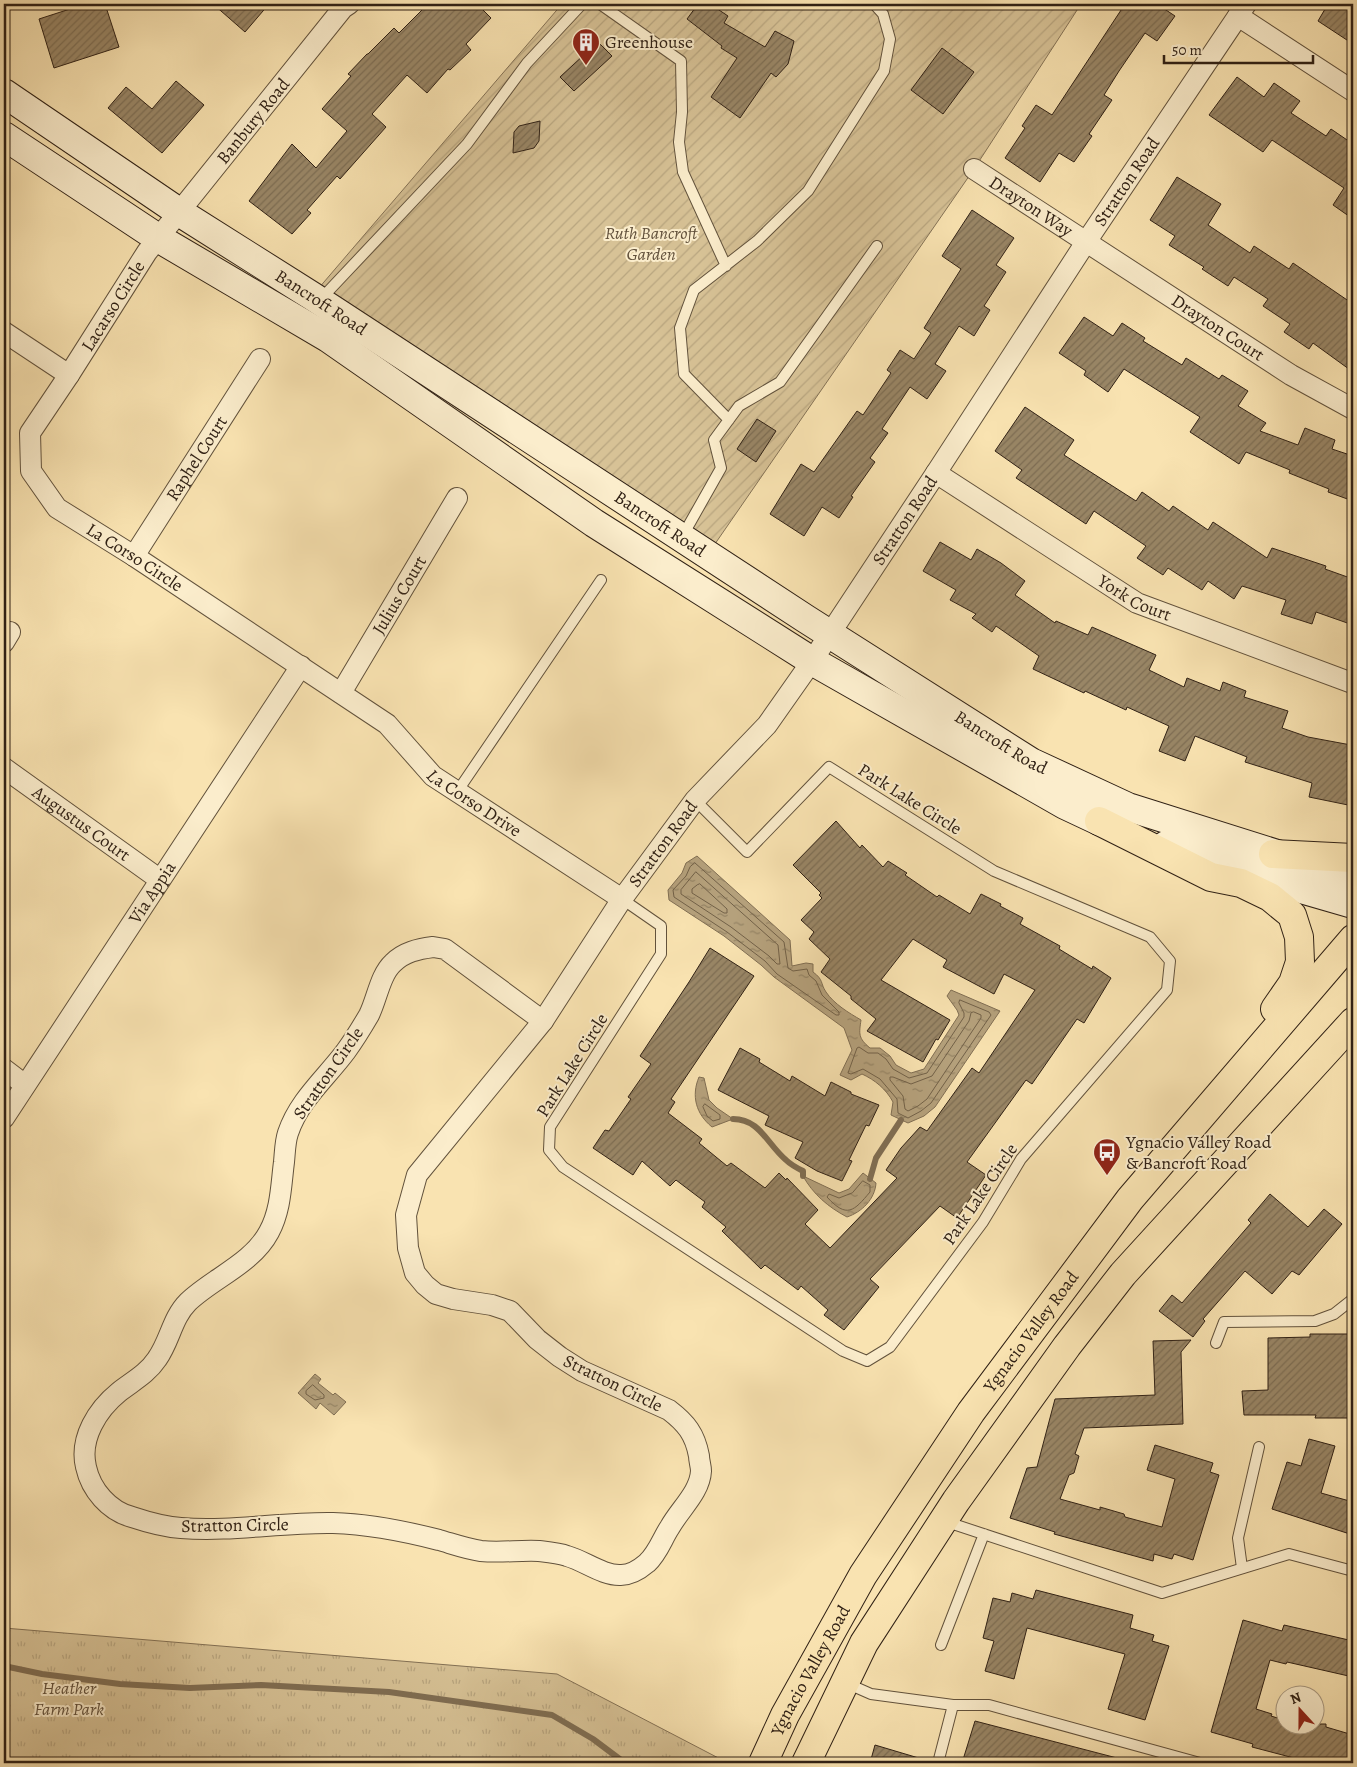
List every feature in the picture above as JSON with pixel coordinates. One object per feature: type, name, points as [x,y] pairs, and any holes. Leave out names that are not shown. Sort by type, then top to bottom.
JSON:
[{"type":"highway","points":[[1099,821],[1212,876],[1241,883],[1270,897],[1292,915],[1300,946],[1300,962],[1293,983],[1214,1100]]},
{"type":"highway","points":[[1273,854],[1353,858]]},
{"type":"highway","name":"Ygnacio Valley Road","points":[[763,1763],[785,1715],[863,1575],[971,1412],[1130,1199],[1353,939]]},
{"type":"highway","name":"Ygnacio Valley Road","points":[[806,1763],[864,1644],[943,1521],[1067,1346],[1123,1274],[1353,1022]]},
{"type":"main road","name":"Bancroft Road","points":[[4,93],[179,212],[320,301],[830,634],[1031,762],[1128,807],[1353,878]]},
{"type":"main road","name":"Bancroft Road","points":[[4,136],[158,238],[328,338],[594,523],[812,662],[1065,805],[1099,821],[1263,878],[1353,904]]},
{"type":"street","name":"Banbury Road","points":[[158,238],[337,16],[349,4]]},
{"type":"street","points":[[1242,10],[1353,91]]},
{"type":"street","name":"Stratton Road","points":[[543,1021],[622,899],[695,800],[767,725],[812,662],[1086,242],[1242,10]]},
{"type":"street","name":"Drayton Way","points":[[974,169],[1086,242]]},
{"type":"street","name":"Lacarso Circle","points":[[69,375],[143,258],[158,238]]},
{"type":"street","name":"Drayton Court","points":[[1086,242],[1291,375],[1353,409]]},
{"type":"street","points":[[4,332],[69,375]]},
{"type":"street","name":"Raphel Court","points":[[134,556],[260,359]]},
{"type":"street","name":"La Corso Circle","points":[[69,375],[30,433],[31,471],[57,508],[134,556],[341,692]]},
{"type":"street","name":"York Court","points":[[936,473],[1137,603],[1352,683]]},
{"type":"street","name":"Julius Court","points":[[341,692],[457,498]]},
{"type":"street","name":"Via Appia","points":[[4,1118],[301,666]]},
{"type":"street","name":"La Corso Drive","points":[[341,692],[387,724],[432,776],[622,899]]},
{"type":"street","name":"Augustus Court","points":[[4,768],[160,879]]},
{"type":"street","name":"Stratton Circle","points":[[433,947],[445,950],[543,1021],[417,1175],[406,1215],[408,1248],[415,1273],[436,1294],[453,1299],[492,1305],[510,1311],[537,1339],[560,1357],[582,1371],[668,1410],[681,1419],[691,1430],[696,1440],[701,1471],[696,1487],[677,1515],[656,1554],[637,1570],[626,1575],[617,1576],[567,1556],[541,1551],[479,1551],[398,1530],[331,1523],[179,1528],[128,1516],[114,1510],[94,1488],[86,1469],[84,1453],[87,1436],[94,1420],[106,1404],[119,1392],[148,1372],[161,1354],[174,1323],[184,1307],[197,1294],[244,1260],[269,1234],[278,1209],[287,1136],[295,1117],[308,1096],[346,1051],[369,1014],[390,966],[400,957],[415,950],[433,947]]},
{"type":"street","points":[[4,1069],[25,1085]]},
{"type":"lane","points":[[320,301],[467,144],[527,63],[582,4]]},
{"type":"lane","points":[[600,4],[681,62],[682,112],[679,142],[683,172],[726,266]]},
{"type":"lane","points":[[729,420],[684,374],[680,328],[694,290],[757,241],[808,191],[884,71],[890,39],[883,14],[874,4]]},
{"type":"lane","points":[[682,537],[721,468],[714,440],[739,406],[780,382],[876,246]]},
{"type":"lane","points":[[457,792],[601,580]]},
{"type":"lane","name":"Park Lake Circle","points":[[622,899],[661,926],[661,954],[550,1127],[549,1150],[563,1167],[843,1351],[866,1361],[890,1348],[983,1222],[1021,1159],[1167,990],[1170,961],[1150,937],[994,871],[829,767],[747,852],[695,800]]},
{"type":"lane","points":[[1216,1343],[1224,1322],[1314,1321],[1334,1314],[1353,1299]]},
{"type":"lane","points":[[1242,1568],[1238,1538],[1259,1447]]},
{"type":"lane","points":[[943,1521],[1162,1593],[1289,1554],[1353,1571]]},
{"type":"lane","points":[[941,1645],[984,1534]]},
{"type":"lane","points":[[846,1682],[870,1694],[953,1705],[990,1705],[1200,1763]]},
{"type":"lane","points":[[938,1763],[953,1705]]},
{"type":"green space","name":"Ruth Bancroft Garden","points":[[562,4],[1081,4],[974,169],[708,554],[312,296]]},
{"type":"green space","name":"Heather Farm Park","points":[[4,1628],[557,1674],[728,1763],[4,1763]]},
{"type":"water","points":[[697,856],[790,940],[792,966],[806,963],[813,964],[813,972],[820,979],[829,996],[842,1008],[861,1020],[860,1036],[863,1041],[870,1048],[880,1048],[890,1056],[896,1065],[911,1073],[924,1069],[959,1015],[947,996],[951,990],[1000,1011],[935,1107],[924,1116],[908,1123],[891,1115],[893,1102],[884,1089],[876,1082],[862,1074],[851,1080],[840,1075],[852,1050],[844,1028],[774,977],[724,936],[669,900],[668,890],[682,873],[686,863]]},
{"type":"water","points":[[699,1077],[704,1078],[709,1100],[733,1119],[712,1127],[702,1116],[695,1098]]},
{"type":"water","points":[[863,1173],[876,1183],[875,1189],[863,1208],[847,1217],[822,1200],[811,1189],[803,1176],[839,1193],[849,1189]]},
{"type":"water","points":[[315,1374],[321,1379],[318,1383],[333,1395],[335,1393],[346,1402],[334,1415],[320,1403],[316,1409],[298,1393]]},
{"type":"building","points":[[72,4],[105,4],[119,47],[54,68],[39,19],[73,8]]},
{"type":"building","points":[[213,4],[269,4],[245,32]]},
{"type":"building","points":[[428,4],[477,4],[491,18],[466,44],[471,50],[450,70],[448,69],[427,93],[407,75],[372,114],[386,127],[340,179],[337,176],[307,210],[311,213],[292,234],[249,201],[292,144],[316,168],[347,131],[322,109],[351,76],[348,74],[367,54],[394,28],[399,33]]},
{"type":"building","points":[[698,4],[710,4],[728,16],[724,23],[765,47],[775,31],[794,41],[788,64],[776,77],[771,73],[740,118],[711,97],[737,58],[721,48],[722,46],[687,19]]},
{"type":"building","points":[[1125,4],[1157,4],[1175,16],[1157,41],[1145,33],[1104,95],[1112,100],[1089,134],[1092,136],[1074,162],[1059,153],[1040,182],[1005,158],[1025,128],[1022,126],[1036,105],[1052,115]]},
{"type":"building","points":[[1328,4],[1353,4],[1353,44],[1318,21]]},
{"type":"building","name":"Greenhouse","points":[[598,42],[612,56],[574,91],[560,77]]},
{"type":"building","points":[[942,48],[974,72],[943,114],[911,90]]},
{"type":"building","points":[[1237,77],[1264,97],[1274,83],[1300,101],[1291,113],[1326,136],[1331,129],[1353,144],[1353,219],[1333,205],[1344,188],[1272,140],[1263,152],[1209,115]]},
{"type":"building","points":[[176,81],[204,105],[162,153],[108,108],[126,87],[152,109]]},
{"type":"building","points":[[540,121],[539,141],[534,148],[513,153],[514,132],[519,126]]},
{"type":"building","points":[[1177,177],[1221,204],[1208,225],[1250,253],[1254,246],[1289,269],[1293,263],[1353,304],[1353,372],[1313,343],[1309,349],[1284,332],[1290,324],[1263,306],[1268,299],[1234,277],[1228,286],[1202,269],[1204,267],[1169,245],[1175,236],[1150,220]]},
{"type":"building","points":[[972,210],[1014,238],[996,265],[1006,272],[984,306],[990,310],[974,336],[959,326],[935,364],[946,371],[927,399],[910,387],[882,429],[888,433],[870,458],[875,462],[851,496],[853,497],[839,518],[822,507],[804,536],[770,514],[801,464],[814,472],[857,411],[863,415],[891,373],[887,370],[900,350],[914,359],[931,333],[924,328],[961,269],[942,256]]},
{"type":"building","points":[[1084,317],[1113,336],[1122,323],[1145,338],[1143,341],[1182,365],[1186,358],[1219,379],[1222,375],[1248,391],[1238,406],[1266,423],[1260,431],[1298,445],[1305,428],[1335,440],[1332,449],[1353,456],[1353,501],[1328,492],[1329,489],[1289,473],[1290,470],[1246,452],[1239,464],[1190,432],[1200,417],[1124,369],[1108,392],[1084,375],[1086,371],[1059,353]]},
{"type":"building","points":[[1025,407],[1074,440],[1064,455],[1136,501],[1142,492],[1169,511],[1173,506],[1208,530],[1213,522],[1267,558],[1272,548],[1326,566],[1325,569],[1353,579],[1353,625],[1316,612],[1312,624],[1281,614],[1286,600],[1242,586],[1234,599],[1208,581],[1202,590],[1168,568],[1163,575],[1137,558],[1146,546],[1094,511],[1086,524],[1016,478],[1022,470],[995,451]]},
{"type":"building","points":[[757,419],[776,431],[756,462],[737,449]]},
{"type":"building","points":[[940,542],[971,560],[977,549],[1001,563],[1025,581],[1015,595],[1055,623],[1056,621],[1088,635],[1092,627],[1156,655],[1149,670],[1184,687],[1187,678],[1220,691],[1223,682],[1246,691],[1244,697],[1288,711],[1282,728],[1308,737],[1351,745],[1347,762],[1353,763],[1353,806],[1309,797],[1312,783],[1245,762],[1247,757],[1195,736],[1185,761],[1159,751],[1169,726],[1127,707],[1126,710],[1085,691],[1084,693],[1033,669],[1039,656],[996,626],[992,632],[972,618],[976,614],[950,600],[956,590],[923,571]]},
{"type":"building","points":[[836,821],[860,848],[862,845],[883,867],[888,861],[907,873],[905,875],[937,897],[939,895],[970,914],[981,894],[1023,918],[1020,924],[1060,946],[1059,949],[1092,969],[1093,966],[1111,978],[1084,1023],[1077,1019],[1032,1084],[1026,1080],[967,1162],[986,1175],[957,1218],[940,1206],[870,1279],[879,1287],[844,1330],[824,1315],[828,1310],[801,1286],[798,1290],[765,1265],[761,1269],[722,1231],[726,1227],[702,1207],[705,1202],[676,1180],[670,1186],[642,1161],[633,1175],[593,1148],[605,1130],[609,1131],[631,1099],[628,1097],[651,1064],[640,1056],[710,948],[754,976],[671,1099],[675,1102],[668,1113],[702,1139],[699,1143],[727,1166],[731,1163],[765,1188],[779,1173],[786,1180],[787,1178],[818,1210],[805,1224],[830,1248],[897,1178],[886,1170],[901,1148],[920,1127],[927,1131],[972,1068],[979,1073],[1035,990],[1004,974],[994,994],[943,967],[947,960],[913,939],[881,980],[950,1020],[938,1040],[936,1039],[923,1062],[867,1031],[876,1019],[821,972],[830,959],[809,939],[814,932],[801,920],[822,898],[819,895],[821,893],[793,865]]},
{"type":"building","points":[[740,1048],[760,1059],[759,1062],[790,1081],[792,1076],[825,1096],[831,1082],[851,1092],[851,1094],[879,1105],[869,1126],[866,1125],[849,1160],[852,1161],[842,1181],[817,1171],[795,1158],[803,1142],[765,1125],[769,1116],[718,1090]]},
{"type":"building","points":[[1270,1194],[1308,1227],[1324,1209],[1342,1224],[1299,1275],[1292,1271],[1272,1294],[1245,1271],[1203,1319],[1205,1321],[1193,1337],[1159,1311],[1172,1295],[1182,1303],[1251,1223],[1248,1220]]},
{"type":"building","points":[[1310,1334],[1351,1334],[1353,1418],[1315,1418],[1316,1415],[1244,1415],[1242,1391],[1268,1390],[1268,1338],[1310,1337]]},
{"type":"building","points":[[1191,1340],[1181,1352],[1183,1424],[1084,1428],[1075,1454],[1079,1456],[1074,1473],[1069,1475],[1060,1499],[1100,1510],[1100,1507],[1124,1514],[1125,1517],[1162,1527],[1175,1479],[1147,1470],[1155,1445],[1213,1463],[1210,1472],[1219,1475],[1193,1560],[1174,1554],[1172,1559],[1154,1554],[1153,1561],[1054,1534],[1055,1532],[1010,1518],[1027,1468],[1037,1467],[1055,1399],[1155,1395],[1153,1341]]},
{"type":"building","points":[[1309,1439],[1335,1446],[1321,1493],[1353,1502],[1353,1535],[1272,1509],[1287,1462],[1301,1466]]},
{"type":"building","points":[[1036,1590],[1133,1615],[1130,1628],[1154,1635],[1152,1641],[1169,1646],[1145,1720],[1108,1709],[1125,1654],[1027,1628],[1014,1679],[985,1671],[994,1641],[983,1638],[993,1598],[1010,1602],[1012,1593],[1033,1599]]},
{"type":"building","points":[[1243,1620],[1282,1631],[1284,1625],[1353,1641],[1353,1677],[1270,1660],[1256,1709],[1272,1714],[1271,1716],[1274,1717],[1274,1734],[1324,1734],[1324,1724],[1326,1724],[1326,1727],[1353,1735],[1353,1763],[1313,1763],[1252,1747],[1253,1744],[1211,1732]]},
{"type":"building","points":[[975,1721],[1117,1758],[1117,1763],[962,1763]]},
{"type":"building","points":[[875,1745],[922,1759],[921,1763],[870,1763]]},
{"type":"waterway","points":[[733,1119],[742,1120],[757,1128],[779,1154],[803,1171],[803,1176]]},
{"type":"waterway","points":[[870,1179],[876,1158],[901,1120]]},
{"type":"waterway","points":[[4,1666],[42,1674],[120,1684],[190,1688],[261,1685],[389,1692],[552,1715],[593,1739],[625,1763]]},
{"type":"place","name":"Greenhouse","points":[[586,66]]},
{"type":"place","name":"Ygnacio Valley Road & Bancroft Road","points":[[1107,1176]]}]
